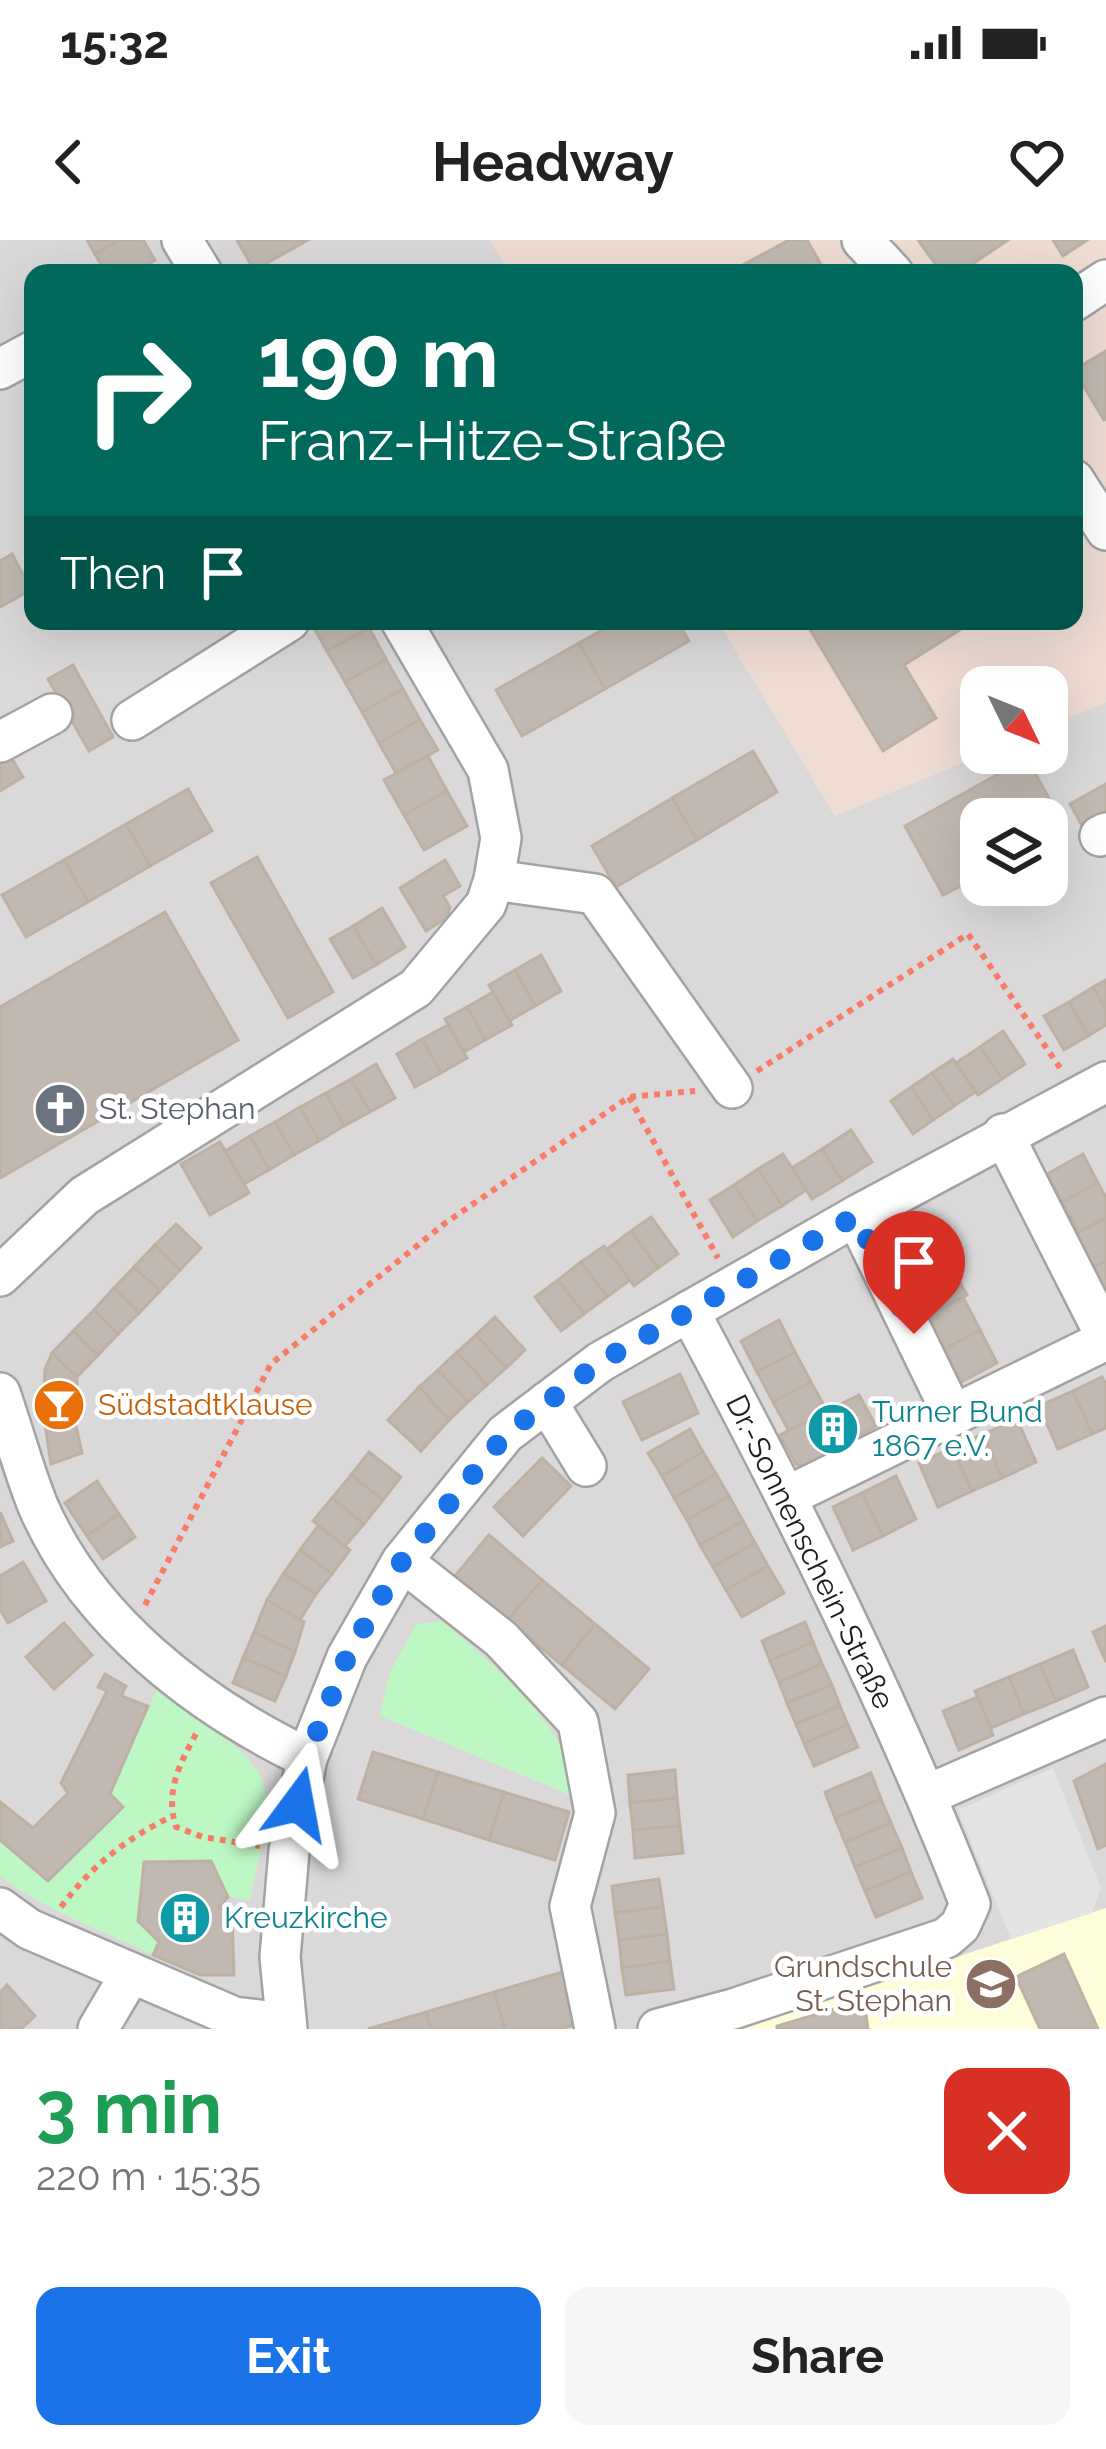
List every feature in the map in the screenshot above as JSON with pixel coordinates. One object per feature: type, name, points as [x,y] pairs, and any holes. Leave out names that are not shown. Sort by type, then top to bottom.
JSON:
[{"type":"street","points":[[862,240],[885,264]]},
{"type":"street","points":[[1083,494],[1106,530]]},
{"type":"street","points":[[132,721],[275,630]]},
{"type":"street","points":[[0,1276],[84,1196],[416,988],[486,904],[500,838],[488,770],[406,630]]},
{"type":"street","points":[[0,742],[52,714]]},
{"type":"street","points":[[494,880],[595,894],[732,1088]]},
{"type":"street","points":[[0,1908],[29,1929],[234,2017],[286,2026],[280,1957],[289,1851],[307,1758],[347,1657],[402,1561],[506,1434],[600,1362],[1093,1088]]},
{"type":"street","points":[[788,1496],[1106,1339],[1003,1134]]},
{"type":"street","points":[[856,1216],[952,1413]]},
{"type":"street","name":"Dr.-Sonnenschein-Straße","points":[[658,2029],[946,1938],[960,1925],[970,1904],[927,1795],[788,1496],[689,1311]]},
{"type":"street","points":[[0,1393],[39,1507],[78,1574],[130,1634],[186,1686],[248,1729],[307,1758]]},
{"type":"street","points":[[547,1402],[586,1466]]},
{"type":"street","points":[[402,1561],[501,1639],[578,1722],[595,1813],[570,1906],[596,2029]]},
{"type":"street","points":[[927,1795],[1106,1717]]},
{"type":"street","points":[[98,2029],[131,1973]]},
{"type":"path","points":[[130,1634],[271,1364],[444,1225],[629,1096],[732,1088],[968,934],[1093,1088]]},
{"type":"path","points":[[629,1096],[735,1287]]},
{"type":"path","points":[[212,1704],[182,1759],[169,1806],[176,1826],[203,1837],[289,1851]]},
{"type":"path","points":[[49,1937],[62,1904],[96,1867],[135,1834],[173,1816]]},
{"type":"shaded area","points":[[0,240],[490,240],[505,264],[24,264],[24,630],[723,630],[835,816],[960,764],[960,774],[1068,774],[1068,718],[1106,702],[1106,2029],[0,2029]]},
{"type":"shaded area","points":[[490,240],[1106,240],[1106,702],[1068,718],[1068,666],[960,666],[960,764],[835,816],[723,630],[1083,630],[1083,264],[505,264]]},
{"type":"shaded area","points":[[1053,1768],[1101,1888],[1092,1913],[1011,1939],[958,1810]]},
{"type":"shaded area","name":"Grundschule St. Stephan","points":[[1106,1908],[1106,2029],[740,2029],[1011,1939]]},
{"type":"green space","points":[[442,1621],[515,1687],[549,1727],[569,1767],[572,1796],[380,1716],[389,1674],[416,1624]]},
{"type":"green space","points":[[157,1689],[215,1730],[256,1768],[266,1809],[250,1900],[228,1897],[211,1861],[144,1862],[138,1921],[159,1942],[153,1955],[55,1910],[0,1876],[0,1841],[49,1880],[123,1808],[110,1794]]},
{"type":"building","points":[[87,240],[119,240],[95,254]]},
{"type":"building","points":[[119,240],[143,240],[155,260],[101,264],[95,254]]},
{"type":"building","points":[[237,240],[308,240],[265,264],[251,264]]},
{"type":"building","points":[[789,240],[807,240],[821,264],[745,264]]},
{"type":"building","points":[[918,240],[1008,240],[972,264],[935,264]]},
{"type":"building","points":[[1053,240],[1087,240],[1063,256]]},
{"type":"building","points":[[1106,351],[1104,420],[1083,385],[1083,365]]},
{"type":"building","points":[[12,554],[24,577],[24,594],[0,607],[0,561]]},
{"type":"building","points":[[315,630],[365,630],[327,651]]},
{"type":"building","points":[[370,630],[386,659],[345,682],[327,651]]},
{"type":"building","points":[[602,630],[682,630],[689,641],[605,689],[579,643]]},
{"type":"building","points":[[810,630],[960,630],[904,665],[936,718],[883,751]]},
{"type":"building","points":[[579,643],[605,689],[522,736],[496,690]]},
{"type":"building","points":[[386,659],[403,689],[362,712],[345,682]]},
{"type":"building","points":[[73,665],[113,737],[89,751],[48,679]]},
{"type":"building","points":[[403,689],[420,720],[379,743],[362,712]]},
{"type":"building","points":[[420,720],[438,750],[396,773],[379,743]]},
{"type":"building","points":[[753,751],[777,792],[697,840],[672,798]]},
{"type":"building","points":[[428,756],[447,791],[404,815],[384,780]]},
{"type":"building","points":[[11,757],[23,777],[0,791],[0,763]]},
{"type":"building","points":[[998,774],[1036,774],[1049,798],[960,798],[960,886],[943,895],[905,826]]},
{"type":"building","points":[[1106,784],[1106,819],[1085,831],[1070,804]]},
{"type":"building","points":[[188,789],[212,831],[150,866],[126,824]]},
{"type":"building","points":[[447,791],[467,826],[424,850],[404,815]]},
{"type":"building","points":[[672,798],[697,840],[616,887],[592,846]]},
{"type":"building","points":[[126,824],[150,866],[88,902],[64,860]]},
{"type":"building","points":[[257,857],[333,992],[288,1018],[211,883]]},
{"type":"building","points":[[64,860],[88,902],[26,937],[2,895]]},
{"type":"building","points":[[445,860],[460,886],[443,896],[450,907],[446,918],[426,931],[400,888]]},
{"type":"building","points":[[382,908],[405,947],[376,965],[353,926]]},
{"type":"building","name":"St. Stephan","points":[[165,912],[238,1040],[0,1178],[0,1007]]},
{"type":"building","points":[[353,926],[376,965],[353,978],[330,939]]},
{"type":"building","points":[[541,955],[561,991],[535,1006],[515,970]]},
{"type":"building","points":[[515,970],[535,1006],[509,1021],[489,985]]},
{"type":"building","points":[[1106,980],[1106,1010],[1093,987]]},
{"type":"building","points":[[1093,987],[1106,1010],[1106,1025],[1088,1036],[1069,1002]]},
{"type":"building","points":[[493,992],[512,1025],[485,1040],[467,1007]]},
{"type":"building","points":[[1069,1002],[1088,1036],[1064,1050],[1044,1016]]},
{"type":"building","points":[[467,1007],[485,1040],[464,1052],[445,1019]]},
{"type":"building","points":[[448,1025],[467,1058],[441,1073],[422,1039]]},
{"type":"building","points":[[1003,1031],[1025,1064],[1002,1079],[980,1047]]},
{"type":"building","points":[[422,1039],[441,1073],[415,1087],[397,1054]]},
{"type":"building","points":[[980,1047],[1002,1079],[978,1095],[956,1063]]},
{"type":"building","points":[[953,1059],[975,1092],[954,1106],[932,1073]]},
{"type":"building","points":[[376,1064],[395,1098],[370,1112],[351,1079]]},
{"type":"building","points":[[932,1073],[954,1106],[933,1120],[911,1087]]},
{"type":"building","points":[[351,1079],[370,1112],[344,1126],[326,1093]]},
{"type":"building","points":[[911,1087],[933,1120],[913,1134],[891,1101]]},
{"type":"building","points":[[326,1093],[344,1126],[319,1141],[300,1107]]},
{"type":"building","points":[[300,1107],[319,1141],[294,1155],[275,1122]]},
{"type":"building","points":[[275,1122],[294,1155],[269,1170],[250,1136]]},
{"type":"building","points":[[851,1130],[872,1162],[842,1181],[822,1149]]},
{"type":"building","points":[[250,1136],[269,1170],[244,1184],[225,1151]]},
{"type":"building","points":[[220,1142],[249,1193],[210,1215],[181,1164]]},
{"type":"building","points":[[822,1149],[842,1181],[812,1199],[792,1168]]},
{"type":"building","points":[[783,1154],[806,1190],[782,1206],[758,1169]]},
{"type":"building","points":[[1083,1154],[1098,1183],[1062,1202],[1047,1174]]},
{"type":"building","points":[[758,1169],[782,1206],[757,1221],[734,1185]]},
{"type":"building","points":[[1098,1183],[1106,1198],[1106,1218],[1079,1232],[1062,1202]]},
{"type":"building","points":[[734,1185],[757,1221],[733,1237],[710,1200]]},
{"type":"building","points":[[651,1217],[678,1254],[658,1268],[631,1231]]},
{"type":"building","points":[[1106,1218],[1106,1261],[1087,1271],[1069,1237]]},
{"type":"building","points":[[176,1224],[201,1248],[180,1270],[155,1245]]},
{"type":"building","points":[[631,1231],[658,1268],[634,1286],[607,1249]]},
{"type":"building","points":[[935,1236],[950,1264],[915,1283],[900,1254]]},
{"type":"building","points":[[155,1245],[180,1270],[160,1291],[134,1267]]},
{"type":"building","points":[[604,1246],[630,1280],[607,1297],[581,1262]]},
{"type":"building","points":[[1106,1261],[1106,1303],[1087,1271]]},
{"type":"building","points":[[581,1262],[607,1297],[584,1314],[558,1280]]},
{"type":"building","points":[[950,1264],[967,1295],[931,1314],[915,1283]]},
{"type":"building","points":[[134,1267],[160,1291],[139,1313],[114,1288]]},
{"type":"building","points":[[558,1280],[584,1314],[561,1331],[535,1297]]},
{"type":"building","points":[[114,1288],[139,1313],[118,1334],[94,1310]]},
{"type":"building","points":[[963,1297],[980,1330],[939,1352],[922,1319]]},
{"type":"building","points":[[94,1310],[118,1334],[98,1355],[73,1331]]},
{"type":"building","points":[[495,1317],[525,1350],[506,1368],[476,1335]]},
{"type":"building","points":[[779,1320],[795,1352],[757,1372],[741,1341]]},
{"type":"building","points":[[980,1330],[997,1363],[956,1385],[939,1352]]},
{"type":"building","points":[[73,1331],[98,1355],[77,1377],[52,1353]]},
{"type":"building","points":[[476,1335],[506,1368],[487,1385],[457,1352]]},
{"type":"building","points":[[457,1352],[487,1385],[468,1402],[438,1370]]},
{"type":"building","points":[[795,1352],[811,1382],[773,1402],[757,1372]]},
{"type":"building","name":"Südstadtklause","points":[[52,1353],[77,1377],[76,1426],[82,1453],[51,1464],[43,1410],[45,1369]]},
{"type":"building","points":[[438,1370],[468,1402],[449,1420],[419,1387]]},
{"type":"building","points":[[680,1374],[698,1413],[642,1440],[623,1402]]},
{"type":"building","points":[[1102,1377],[1106,1428],[1092,1434],[1073,1391]]},
{"type":"building","points":[[811,1382],[828,1413],[790,1433],[773,1402]]},
{"type":"building","points":[[419,1387],[449,1420],[421,1451],[388,1420]]},
{"type":"building","points":[[1073,1391],[1092,1434],[1058,1449],[1039,1406]]},
{"type":"building","name":"Turner Bund 1867 e.V.","points":[[859,1395],[876,1426],[803,1467],[796,1464],[780,1435]]},
{"type":"building","points":[[1017,1419],[1036,1462],[1002,1478],[983,1434]]},
{"type":"building","points":[[690,1429],[703,1452],[662,1476],[648,1453]]},
{"type":"building","points":[[983,1434],[1002,1478],[972,1491],[952,1448]]},
{"type":"building","points":[[952,1448],[972,1491],[938,1507],[919,1463]]},
{"type":"building","points":[[369,1452],[401,1477],[383,1500],[351,1475]]},
{"type":"building","points":[[703,1452],[716,1474],[674,1498],[662,1476]]},
{"type":"building","points":[[542,1458],[571,1486],[523,1536],[494,1507]]},
{"type":"building","points":[[716,1474],[729,1496],[687,1520],[674,1498]]},
{"type":"building","points":[[351,1475],[383,1500],[364,1524],[332,1498]]},
{"type":"building","points":[[896,1476],[916,1519],[883,1536],[862,1493]]},
{"type":"building","points":[[97,1481],[119,1514],[87,1536],[65,1503]]},
{"type":"building","points":[[862,1493],[883,1536],[853,1550],[833,1507]]},
{"type":"building","points":[[729,1496],[743,1521],[700,1545],[687,1520]]},
{"type":"building","points":[[332,1498],[364,1524],[345,1546],[313,1521]]},
{"type":"building","points":[[0,1512],[13,1541],[0,1547]]},
{"type":"building","points":[[119,1514],[135,1537],[103,1559],[87,1536]]},
{"type":"building","points":[[743,1521],[755,1543],[713,1567],[700,1545]]},
{"type":"building","points":[[318,1526],[350,1550],[332,1574],[300,1550]]},
{"type":"building","points":[[489,1535],[542,1580],[508,1620],[455,1576]]},
{"type":"building","points":[[755,1543],[768,1566],[726,1590],[713,1567]]},
{"type":"building","points":[[300,1550],[332,1574],[316,1594],[283,1574]]},
{"type":"building","points":[[23,1562],[46,1601],[8,1623],[0,1609],[0,1576]]},
{"type":"building","points":[[768,1566],[784,1593],[742,1617],[726,1590]]},
{"type":"building","points":[[283,1574],[316,1594],[300,1620],[267,1600]]},
{"type":"building","points":[[542,1580],[595,1624],[562,1665],[508,1620]]},
{"type":"building","points":[[267,1600],[304,1622],[295,1652],[254,1632]]},
{"type":"building","points":[[805,1622],[813,1642],[770,1661],[762,1641]]},
{"type":"building","points":[[64,1623],[92,1655],[54,1689],[26,1657]]},
{"type":"building","points":[[595,1624],[649,1669],[615,1709],[562,1665]]},
{"type":"building","points":[[1106,1626],[1106,1662],[1093,1632]]},
{"type":"building","points":[[254,1632],[295,1652],[286,1676],[243,1658]]},
{"type":"building","points":[[813,1642],[822,1664],[779,1682],[770,1661]]},
{"type":"building","points":[[1073,1650],[1088,1687],[1056,1701],[1040,1664]]},
{"type":"building","points":[[243,1658],[286,1676],[275,1701],[233,1683]]},
{"type":"building","points":[[822,1664],[832,1685],[787,1703],[779,1682]]},
{"type":"building","points":[[1040,1664],[1056,1701],[1024,1714],[1009,1677]]},
{"type":"building","points":[[105,1674],[126,1686],[121,1696],[148,1706],[110,1794],[123,1807],[48,1881],[0,1840],[0,1802],[33,1828],[68,1793],[61,1783],[107,1691],[98,1687]]},
{"type":"building","points":[[1009,1677],[1024,1714],[991,1728],[975,1691]]},
{"type":"building","points":[[832,1685],[840,1706],[796,1724],[787,1703]]},
{"type":"building","points":[[978,1697],[993,1735],[959,1750],[943,1711]]},
{"type":"building","points":[[840,1706],[848,1725],[804,1743],[796,1724]]},
{"type":"building","points":[[848,1725],[858,1747],[814,1766],[804,1743]]},
{"type":"building","points":[[373,1752],[438,1772],[423,1819],[358,1799]]},
{"type":"building","points":[[1106,1764],[1106,1845],[1098,1849],[1074,1781]]},
{"type":"building","points":[[675,1770],[677,1798],[630,1803],[628,1775]]},
{"type":"building","points":[[438,1772],[504,1792],[489,1840],[423,1819]]},
{"type":"building","points":[[871,1773],[881,1799],[835,1818],[825,1792]]},
{"type":"building","points":[[504,1792],[569,1812],[555,1860],[489,1840]]},
{"type":"building","points":[[677,1798],[680,1826],[633,1830],[630,1803]]},
{"type":"building","points":[[881,1799],[891,1823],[845,1842],[835,1818]]},
{"type":"building","points":[[891,1823],[902,1848],[855,1867],[845,1842]]},
{"type":"building","points":[[680,1826],[683,1853],[635,1858],[633,1830]]},
{"type":"building","points":[[902,1848],[911,1872],[865,1891],[855,1867]]},
{"type":"building","name":"Kreuzkirche","points":[[211,1861],[228,1897],[219,1907],[232,1915],[234,1975],[200,1975],[153,1955],[159,1942],[138,1921],[144,1862]]},
{"type":"building","points":[[911,1872],[922,1898],[876,1917],[865,1891]]},
{"type":"building","points":[[659,1879],[663,1907],[615,1913],[612,1886]]},
{"type":"building","points":[[663,1907],[667,1934],[619,1940],[615,1913]]},
{"type":"building","points":[[667,1934],[670,1961],[622,1968],[619,1940]]},
{"type":"building","points":[[1064,1954],[1098,2029],[1040,2029],[1016,1977]]},
{"type":"building","points":[[670,1961],[674,1989],[626,1995],[622,1968]]},
{"type":"building","points":[[562,1972],[577,2024],[560,2029],[505,2029],[494,1992]]},
{"type":"building","points":[[7,1985],[35,2016],[21,2029],[0,2029],[0,1992]]},
{"type":"building","points":[[494,1992],[505,2029],[431,2029],[426,2012]]},
{"type":"building","points":[[864,2000],[868,2029],[777,2029],[777,2026]]},
{"type":"building","points":[[426,2012],[431,2029],[368,2029]]},
{"type":"place","name":"St. Stephan","points":[[60,1109]]},
{"type":"place","name":"Südstadtklause","points":[[59,1405]]},
{"type":"place","name":"Turner Bund 1867 e.V.","points":[[833,1429]]},
{"type":"place","name":"Kreuzkirche","points":[[185,1918]]},
{"type":"place","name":"Grundschule St. Stephan","points":[[991,1984]]},
{"type":"route","points":[[298,1804],[307,1758],[347,1657],[402,1561],[506,1434],[600,1362],[856,1216],[914,1334]]}]
